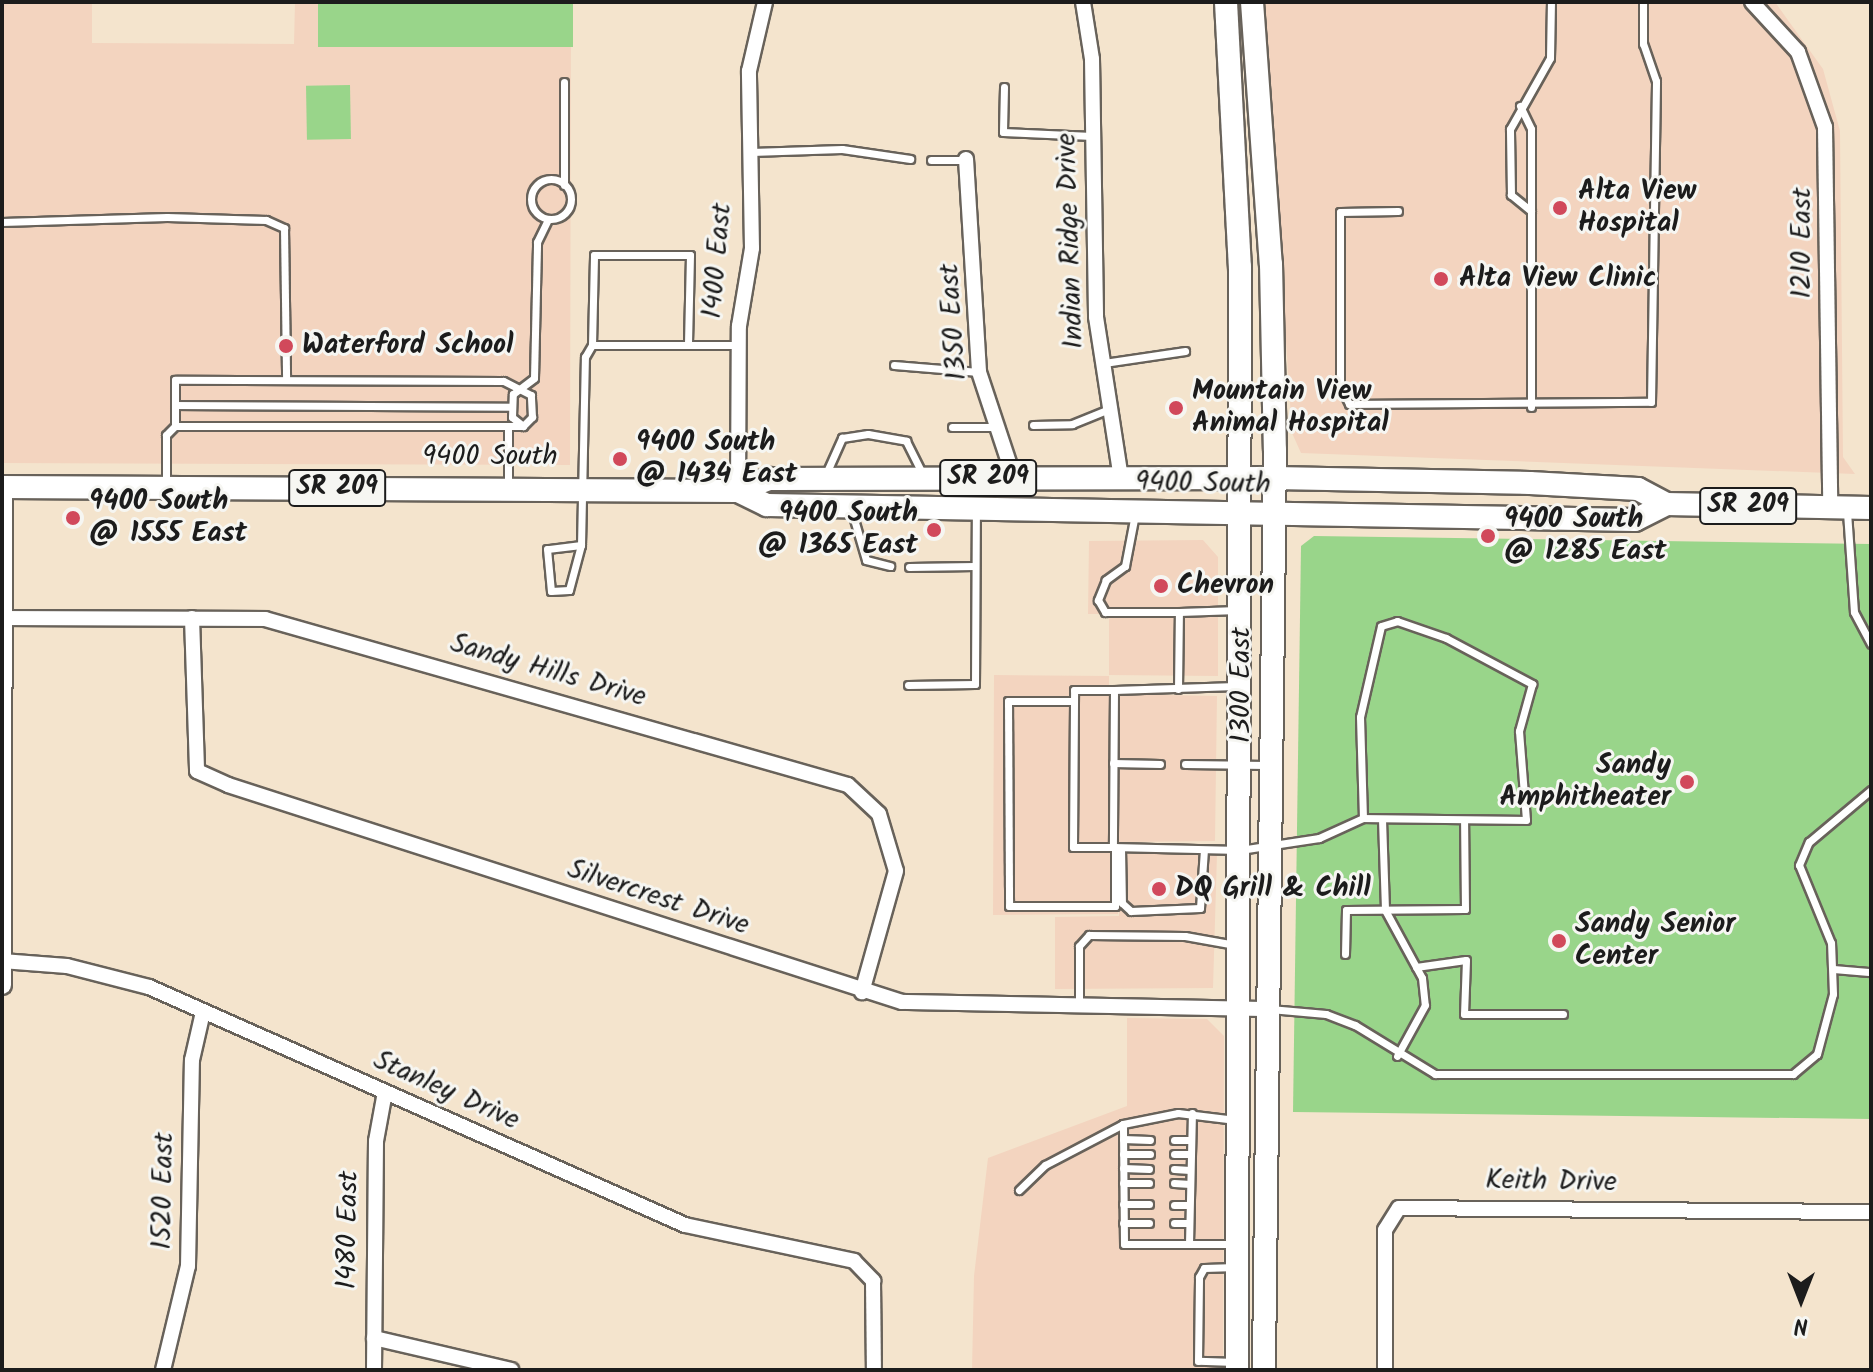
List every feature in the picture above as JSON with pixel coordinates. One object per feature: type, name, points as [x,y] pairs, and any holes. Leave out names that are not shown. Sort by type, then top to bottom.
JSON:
[{"type":"main road","name":"1300 East","points":[[1226,2],[1240,267],[1241,1009],[1237,1366]]},
{"type":"main road","name":"1300 East","points":[[1252,2],[1271,264],[1275,478],[1264,1370]]},
{"type":"main road","name":"9400 South","points":[[3,487],[585,487],[738,491],[770,479],[1275,478],[1638,489],[1666,504],[1871,508]]},
{"type":"main road","name":"9400 South","points":[[738,491],[767,505],[976,511],[1635,520],[1666,504]]},
{"type":"street","name":"1400 East","points":[[738,491],[738,345],[752,248],[749,152],[752,35],[765,2]]},
{"type":"street","name":"Indian Ridge Drive","points":[[1083,2],[1102,363],[1121,478]]},
{"type":"street","name":"1210 East","points":[[1752,2],[1798,52],[1825,127],[1838,508]]},
{"type":"street","name":"1350 East","points":[[966,160],[979,372],[994,427],[1014,478]]},
{"type":"street","points":[[2,985],[3,487]]},
{"type":"street","name":"Sandy Hills Drive","points":[[4,618],[192,618],[289,625],[848,785],[879,814],[896,871],[862,992]]},
{"type":"street","name":"Silvercrest Drive","points":[[192,618],[197,771],[862,992],[937,1007],[1268,1009]]},
{"type":"street","name":"Stanley Drive","points":[[2,961],[110,975],[203,1012],[685,1225],[868,1269],[874,1370]]},
{"type":"street","name":"1520 East","points":[[163,1370],[188,1266],[192,1060],[203,1012]]},
{"type":"street","name":"1480 East","points":[[374,1370],[376,1141],[385,1092]]},
{"type":"street","name":"Keith Drive","points":[[1385,1370],[1385,1230],[1399,1208],[1871,1212]]},
{"type":"street","points":[[374,1338],[511,1370]]},
{"type":"lane","points":[[1531,211],[1510,189],[1510,129],[1520,106],[1550,58],[1551,2]]},
{"type":"lane","points":[[1398,211],[1340,212],[1345,400],[1359,407],[1639,407],[1653,399],[1656,81],[1643,44],[1643,2]]},
{"type":"lane","points":[[512,407],[522,388],[534,378],[537,242],[548,219],[568,208],[564,185],[564,82]]},
{"type":"lane","points":[[1004,87],[1003,132],[1092,136]]},
{"type":"lane","points":[[1520,106],[1531,129],[1531,407]]},
{"type":"lane","points":[[749,152],[842,149],[910,159]]},
{"type":"lane","points":[[931,160],[966,160]]},
{"type":"lane","points":[[548,219],[536,212],[532,193],[547,180],[564,185]]},
{"type":"lane","points":[[2,222],[181,217],[266,220],[284,228],[286,380]]},
{"type":"lane","points":[[581,545],[547,549],[551,591],[569,590],[581,545],[585,487],[585,357],[592,345],[594,255],[690,255],[688,345]]},
{"type":"lane","points":[[592,345],[738,345]]},
{"type":"lane","points":[[1102,363],[1185,351]]},
{"type":"lane","points":[[894,365],[979,372]]},
{"type":"lane","points":[[175,426],[175,380],[286,380],[503,381],[522,388],[532,406],[523,426]]},
{"type":"lane","points":[[175,405],[512,407]]},
{"type":"lane","points":[[512,407],[523,426]]},
{"type":"lane","points":[[1033,425],[1072,424],[1109,409]]},
{"type":"lane","points":[[166,488],[166,435],[175,426],[523,426]]},
{"type":"lane","points":[[508,426],[508,487]]},
{"type":"lane","points":[[952,427],[994,427]]},
{"type":"lane","points":[[824,480],[837,444],[868,434],[906,441],[925,479]]},
{"type":"lane","points":[[850,507],[866,560],[890,566]]},
{"type":"lane","points":[[1838,508],[1854,612],[1871,644]]},
{"type":"lane","points":[[908,685],[975,684],[976,511]]},
{"type":"lane","points":[[1135,513],[1125,566],[1106,580],[1098,600],[1105,612],[1240,610]]},
{"type":"lane","points":[[909,567],[975,566]]},
{"type":"lane","points":[[1178,689],[1179,612]]},
{"type":"lane","points":[[1240,686],[1074,690],[1073,847],[1240,850],[1319,838],[1363,818],[1526,820],[1519,731],[1532,684],[1397,621],[1381,626],[1360,717],[1363,818]]},
{"type":"lane","points":[[1074,701],[1008,701],[1009,906],[1115,906],[1114,690]]},
{"type":"lane","points":[[1113,763],[1160,764]]},
{"type":"lane","points":[[1185,764],[1272,765]]},
{"type":"lane","points":[[1268,1009],[1326,1014],[1397,1056],[1435,1074],[1478,1079],[1793,1074],[1808,1066],[1824,1036],[1834,969],[1831,943],[1799,865],[1809,842],[1871,790]]},
{"type":"lane","points":[[1382,819],[1385,910],[1416,967],[1425,1005],[1397,1056]]},
{"type":"lane","points":[[1345,954],[1346,910],[1465,909],[1464,820]]},
{"type":"lane","points":[[1116,847],[1122,903],[1131,911],[1200,908],[1204,850]]},
{"type":"lane","points":[[1079,1009],[1079,946],[1089,935],[1185,936],[1241,946]]},
{"type":"lane","points":[[1416,967],[1466,960],[1464,1014],[1563,1014]]},
{"type":"lane","points":[[1834,969],[1871,972]]},
{"type":"lane","points":[[1019,1190],[1045,1165],[1142,1114],[1192,1113],[1238,1120]]},
{"type":"lane","points":[[1189,1244],[1192,1113]]},
{"type":"lane","points":[[1123,1124],[1124,1244],[1238,1244]]},
{"type":"lane","points":[[1123,1139],[1150,1140]]},
{"type":"lane","points":[[1174,1140],[1191,1140]]},
{"type":"lane","points":[[1123,1154],[1150,1154]]},
{"type":"lane","points":[[1174,1154],[1190,1154]]},
{"type":"lane","points":[[1123,1168],[1149,1169]]},
{"type":"lane","points":[[1174,1169],[1190,1170]]},
{"type":"lane","points":[[1123,1183],[1149,1183]]},
{"type":"lane","points":[[1174,1183],[1190,1184]]},
{"type":"lane","points":[[1123,1204],[1149,1204]]},
{"type":"lane","points":[[1174,1205],[1189,1205]]},
{"type":"lane","points":[[1123,1223],[1149,1223]]},
{"type":"lane","points":[[1174,1223],[1189,1223]]},
{"type":"lane","points":[[1237,1366],[1198,1361],[1199,1277],[1204,1268],[1238,1267]]},
{"type":"shaded area","name":"Waterford School","points":[[2,2],[92,2],[92,43],[294,44],[295,2],[571,2],[570,465],[2,463]]},
{"type":"shaded area","name":"Alta View Hospital","points":[[1264,2],[1775,2],[1823,69],[1840,131],[1843,457],[1855,474],[1301,453],[1292,433]]},
{"type":"shaded area","points":[[1203,540],[1218,557],[1218,676],[1109,675],[1109,614],[1088,614],[1089,541]]},
{"type":"shaded area","points":[[994,675],[1109,676],[1109,694],[1217,696],[1215,841],[1117,842],[1118,914],[993,915]]},
{"type":"shaded area","points":[[1119,854],[1217,854],[1213,988],[1055,989],[1055,917],[1119,916]]},
{"type":"shaded area","points":[[1127,1018],[1207,1019],[1224,1036],[1223,1370],[972,1370],[974,1276],[988,1158],[1127,1106]]},
{"type":"green space","points":[[318,2],[573,2],[573,47],[318,47]]},
{"type":"green space","points":[[350,85],[351,139],[307,140],[306,86]]},
{"type":"green space","points":[[1314,536],[1871,544],[1871,1119],[1293,1112],[1301,546]]},
{"type":"place","name":"Alta View Hospital","points":[[1560,208]]},
{"type":"place","name":"Alta View Clinic","points":[[1441,279]]},
{"type":"place","name":"Waterford School","points":[[286,346]]},
{"type":"place","name":"Mountain View Animal Hospital","points":[[1176,408]]},
{"type":"place","name":"9400 South @ 1434 East","points":[[620,459]]},
{"type":"place","name":"9400 South @ 1555 East","points":[[73,518]]},
{"type":"place","name":"9400 South @ 1365 East","points":[[934,530]]},
{"type":"place","name":"9400 South @ 1285 East","points":[[1488,536]]},
{"type":"place","name":"Chevron","points":[[1161,586]]},
{"type":"place","name":"Sandy Amphitheater","points":[[1687,782]]},
{"type":"place","name":"DQ Grill & Chill","points":[[1159,889]]},
{"type":"place","name":"Sandy Senior Center","points":[[1559,941]]}]
